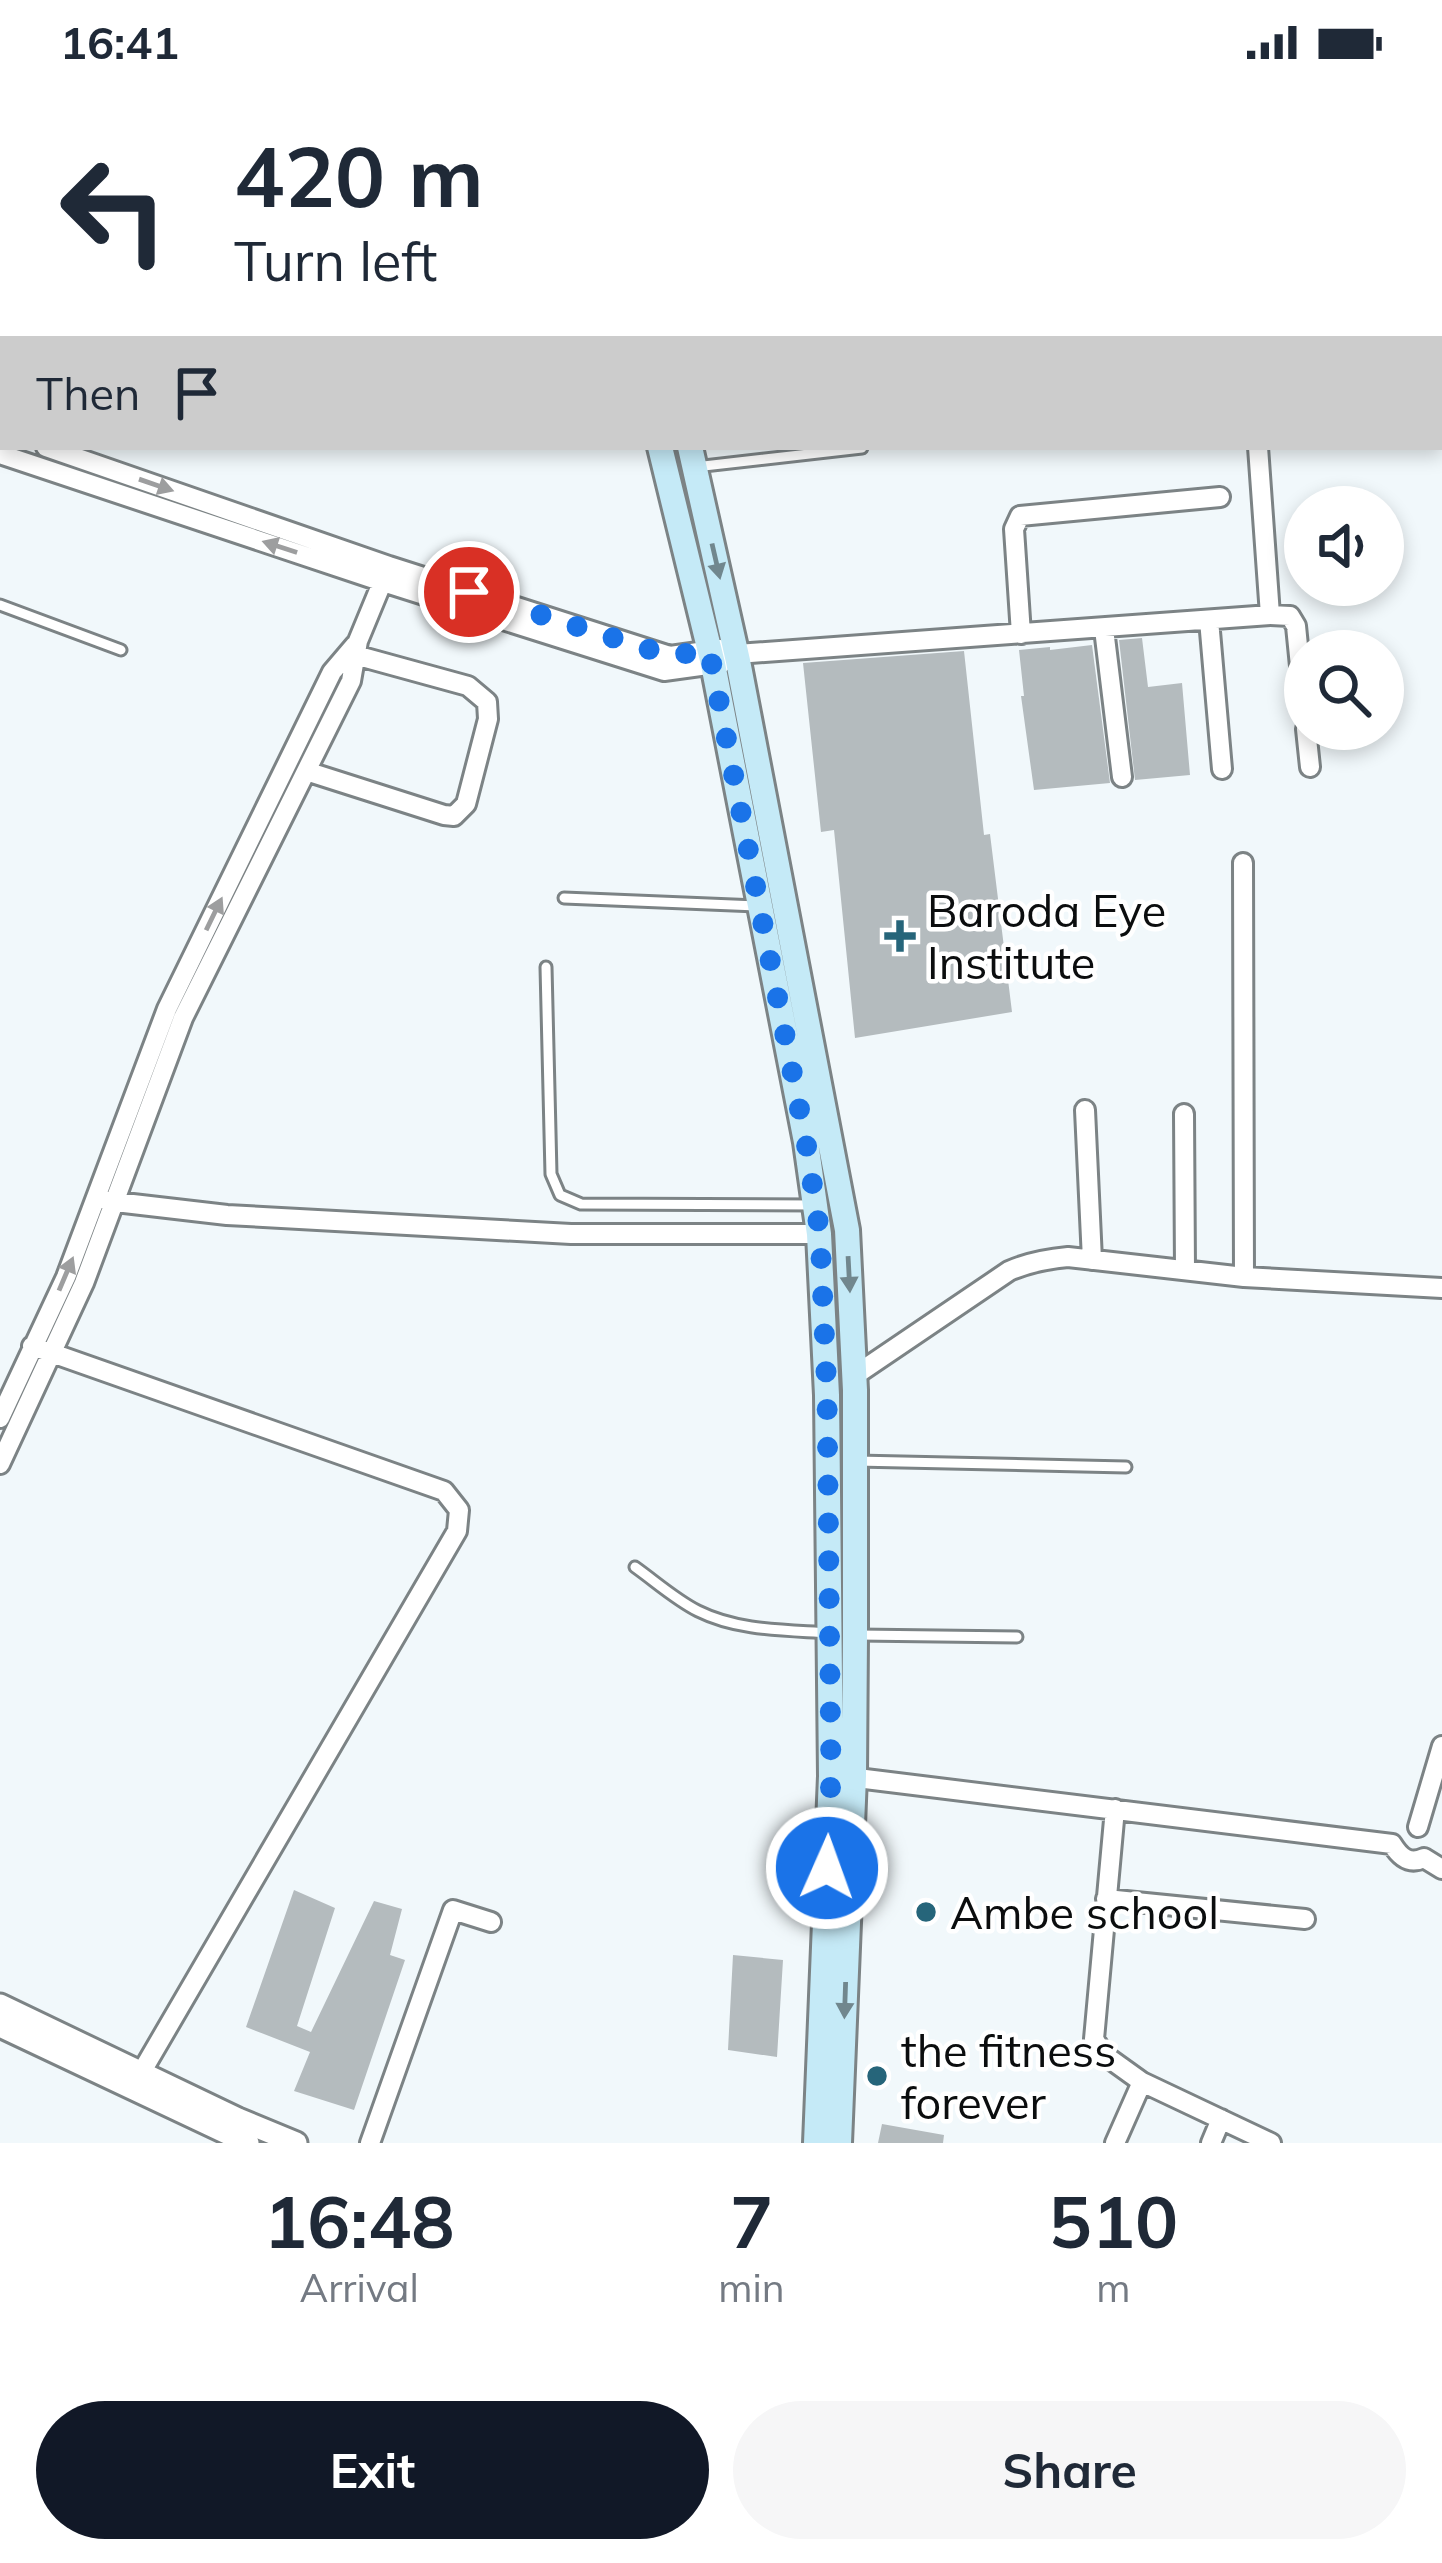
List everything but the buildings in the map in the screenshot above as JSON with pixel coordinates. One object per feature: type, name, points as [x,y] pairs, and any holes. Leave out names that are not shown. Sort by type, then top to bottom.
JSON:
[{"type":"main road","points":[[661,450],[726,655],[847,1230],[855,1462],[842,1634]]},
{"type":"main road","points":[[692,457],[726,655],[760,906],[820,1234],[842,1634],[839,2143]]},
{"type":"main road","points":[[815,2143],[842,1776]]},
{"type":"street","points":[[54,450],[386,574]]},
{"type":"street","points":[[1258,450],[1270,615]]},
{"type":"street","points":[[0,454],[670,656],[1270,615],[1290,616],[1296,630]]},
{"type":"street","points":[[1021,634],[1014,529],[1020,516],[1220,497]]},
{"type":"street","points":[[0,1418],[105,1201],[183,1018],[351,681],[357,648],[386,574]]},
{"type":"street","points":[[1209,620],[1222,769]]},
{"type":"street","points":[[1104,629],[1122,777]]},
{"type":"street","points":[[306,771],[444,815],[454,816],[466,804],[488,702],[468,686],[357,648]]},
{"type":"street","points":[[0,1464],[84,1283],[105,1201],[167,1009],[332,672],[357,648]]},
{"type":"street","points":[[1308,750],[1310,767]]},
{"type":"street","points":[[1243,863],[1244,1277]]},
{"type":"street","points":[[1085,1110],[1092,1260]]},
{"type":"street","points":[[1184,1114],[1185,1270]]},
{"type":"street","points":[[105,1201],[227,1215],[571,1234],[820,1234]]},
{"type":"street","points":[[854,1376],[1010,1271],[1046,1259],[1068,1257],[1244,1277],[1442,1288]]},
{"type":"street","points":[[32,1346],[444,1490],[460,1510],[457,1531],[141,2073]]},
{"type":"street","points":[[1418,1827],[1442,1746]]},
{"type":"street","points":[[842,1776],[1392,1844]]},
{"type":"street","points":[[1115,1809],[1094,2039],[1103,2054],[1142,2082],[1271,2143]]},
{"type":"street","points":[[1392,1844],[1402,1829],[1418,1827]]},
{"type":"street","points":[[1392,1844],[1406,1859],[1424,1858],[1429,1842],[1418,1827]]},
{"type":"street","points":[[1424,1858],[1442,1869]]},
{"type":"street","points":[[1106,1899],[1305,1918]]},
{"type":"street","points":[[370,2143],[453,1910],[490,1922]]},
{"type":"street","points":[[0,2006],[296,2143]]},
{"type":"street","points":[[0,2026],[248,2143]]},
{"type":"street","points":[[1115,2143],[1142,2082]]},
{"type":"street","points":[[1211,2143],[1221,2119]]},
{"type":"lane","points":[[692,457],[824,450]]},
{"type":"lane","points":[[0,605],[121,650]]},
{"type":"lane","points":[[564,898],[760,906]]},
{"type":"lane","points":[[546,968],[551,1174],[560,1195],[581,1204],[815,1205]]},
{"type":"lane","points":[[855,1462],[1126,1467]]},
{"type":"lane","points":[[635,1567],[692,1608],[747,1627],[842,1634],[1017,1636]]},
{"type":"place","name":"Baroda Eye Institute","points":[[900,936]]},
{"type":"place","name":"Ambe school","points":[[926,1912]]},
{"type":"place","name":"the fitness forever","points":[[877,2076]]},
{"type":"route","points":[[469,592],[670,656],[709,650],[820,1234],[827,1395],[831,1776],[827,1868]]}]
